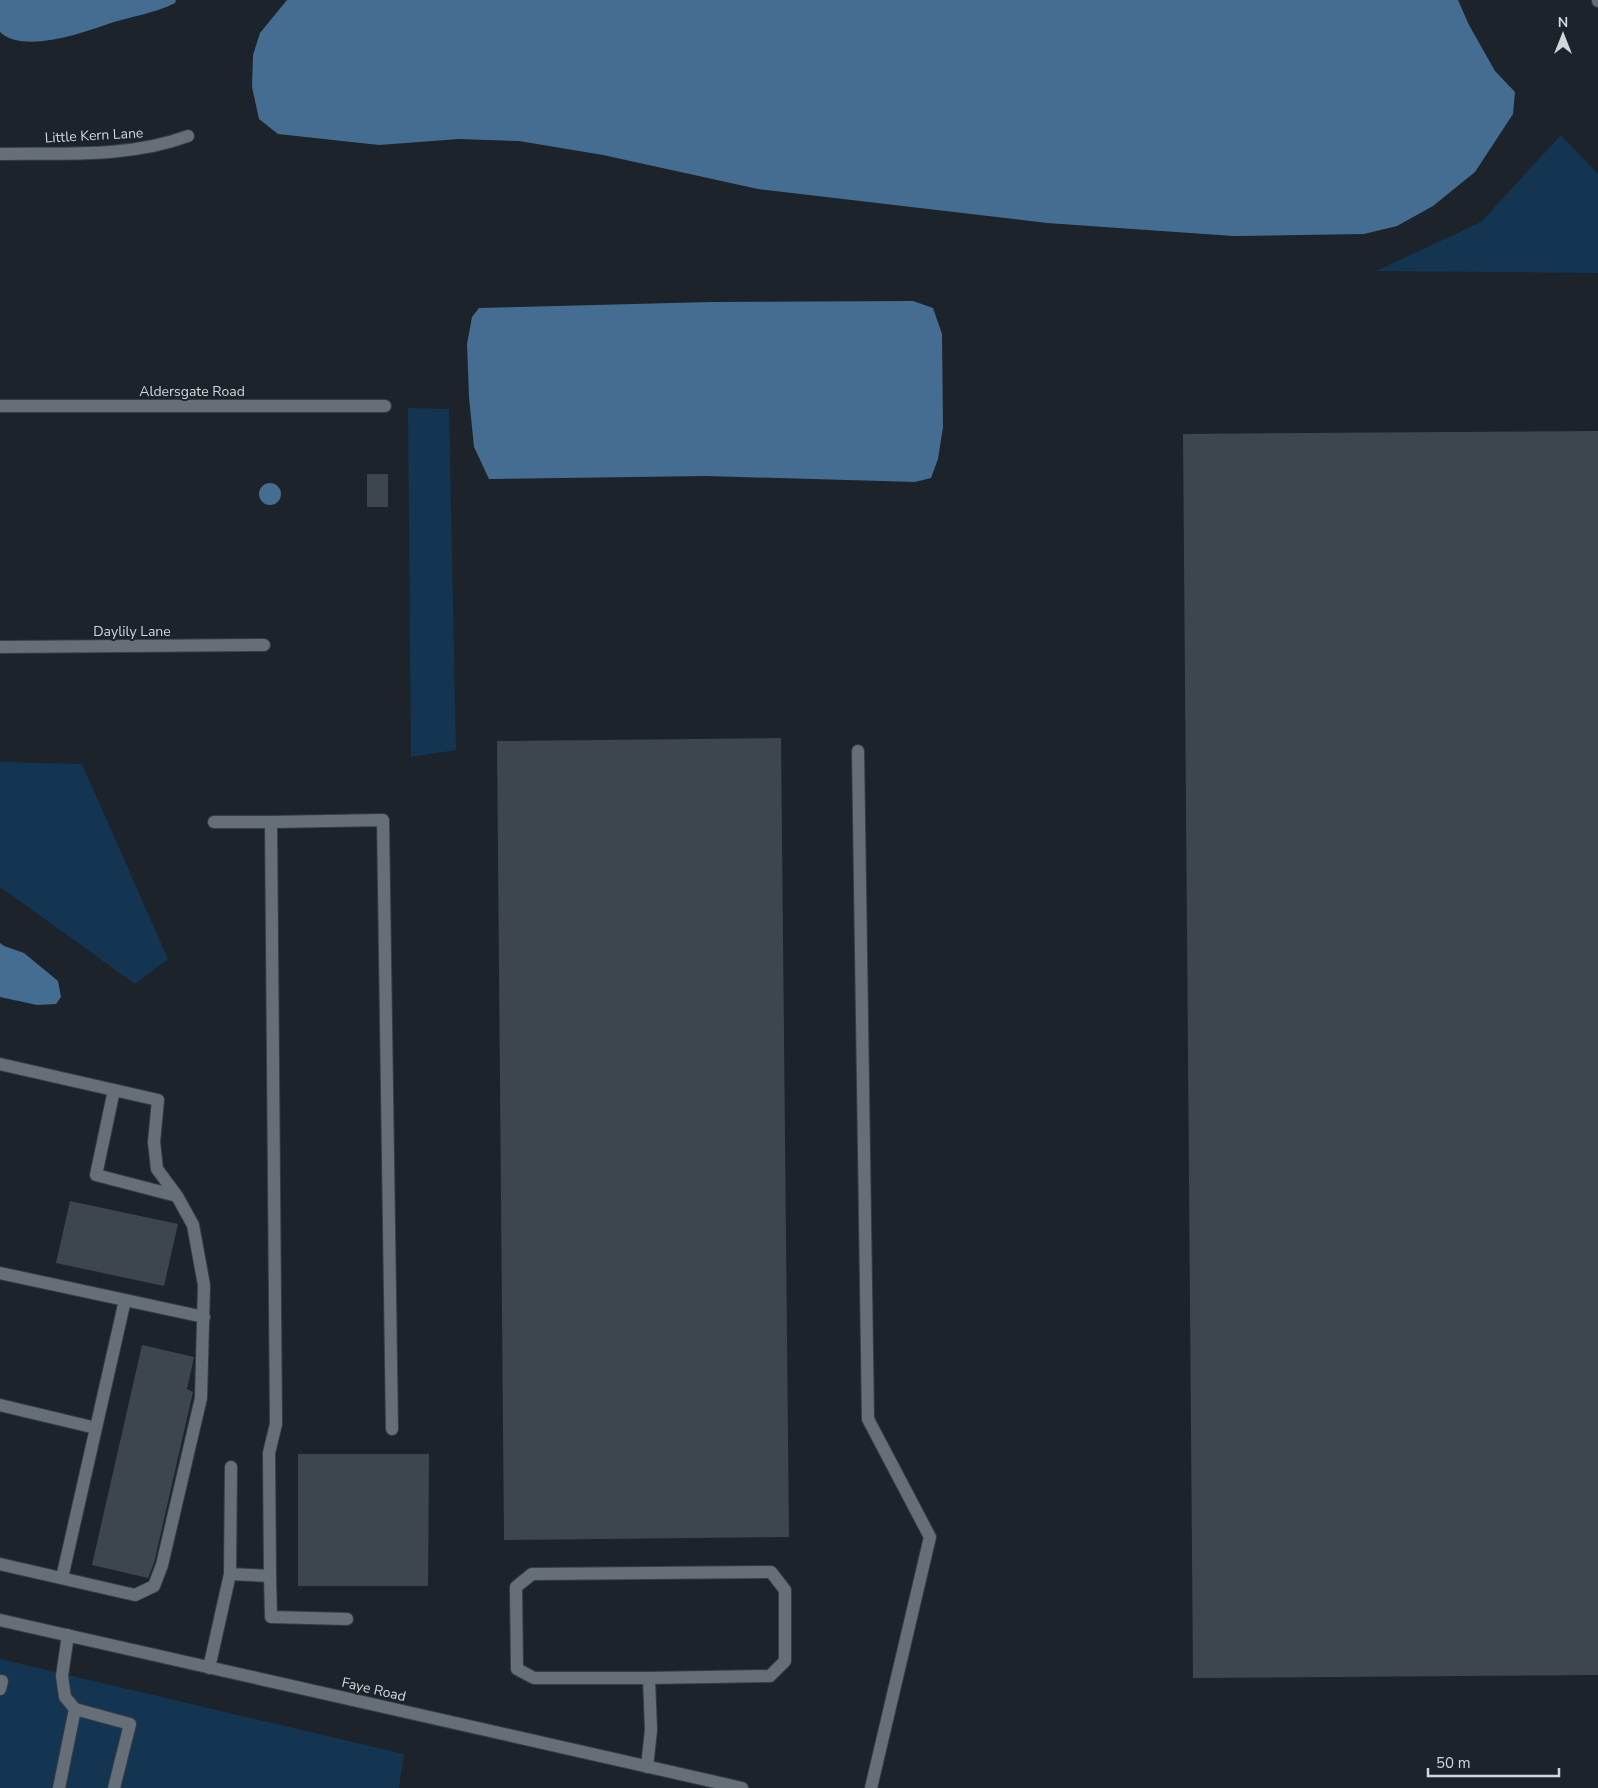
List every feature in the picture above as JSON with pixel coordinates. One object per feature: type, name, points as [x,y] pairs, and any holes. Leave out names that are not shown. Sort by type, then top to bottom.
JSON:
[{"type":"street","name":"Little Kern Lane","points":[[0,154],[118,151],[164,145],[188,136]]},
{"type":"street","name":"Aldersgate Road","points":[[0,406],[385,406]]},
{"type":"street","name":"Daylily Lane","points":[[0,647],[264,646]]},
{"type":"street","points":[[858,751],[868,1419],[930,1537],[870,1788]]},
{"type":"street","points":[[214,822],[383,820],[392,1429]]},
{"type":"street","points":[[271,822],[276,1424],[269,1453],[271,1617],[347,1619]]},
{"type":"street","points":[[0,1064],[158,1100],[154,1142],[157,1169],[177,1196],[193,1225],[204,1285],[201,1398],[162,1565],[154,1586],[136,1594],[0,1564]]},
{"type":"street","points":[[114,1090],[96,1175],[177,1196]]},
{"type":"street","points":[[0,1273],[204,1317]]},
{"type":"street","points":[[62,1578],[125,1300]]},
{"type":"street","points":[[0,1405],[96,1428]]},
{"type":"street","points":[[210,1668],[230,1574],[231,1467]]},
{"type":"street","points":[[772,1572],[785,1590],[785,1661],[770,1676],[649,1678],[534,1678],[517,1670],[516,1587],[532,1574],[772,1572]]},
{"type":"street","points":[[230,1574],[270,1576]]},
{"type":"street","name":"Faye Road","points":[[0,1620],[742,1788]]},
{"type":"street","points":[[68,1635],[62,1676],[65,1698],[75,1709],[130,1724],[114,1788]]},
{"type":"street","points":[[647,1767],[651,1730],[649,1678]]},
{"type":"street","points":[[0,1681],[2,1681],[0,1689]]},
{"type":"street","points":[[59,1788],[75,1709]]},
{"type":"shaded area","points":[[0,0],[176,0],[175,3],[167,7],[151,12],[53,40],[37,42],[10,38],[0,32]]},
{"type":"shaded area","points":[[287,0],[1458,0],[1469,25],[1495,71],[1515,92],[1513,114],[1475,172],[1433,206],[1397,226],[1364,234],[1233,236],[1047,223],[758,189],[603,155],[519,141],[459,139],[379,145],[278,134],[259,119],[252,87],[253,55],[260,33]]},
{"type":"shaded area","points":[[1561,135],[1598,174],[1598,273],[1376,271],[1481,222]]},
{"type":"shaded area","points":[[913,301],[933,308],[942,334],[943,427],[938,459],[931,478],[915,482],[706,476],[489,479],[474,447],[469,397],[467,344],[472,317],[479,308],[711,302]]},
{"type":"shaded area","points":[[408,408],[449,409],[456,750],[411,757]]},
{"type":"shaded area","points":[[270,483],[278,486],[281,494],[278,502],[270,505],[262,502],[259,494],[262,486]]},
{"type":"shaded area","points":[[0,762],[82,764],[168,959],[135,984],[0,887]]},
{"type":"shaded area","points":[[0,943],[24,953],[58,981],[61,997],[56,1004],[37,1005],[0,997]]},
{"type":"shaded area","points":[[0,1659],[404,1754],[399,1788],[0,1788]]},
{"type":"building","points":[[1598,431],[1598,1675],[1193,1678],[1183,434]]},
{"type":"building","points":[[367,474],[388,474],[388,507],[367,507]]},
{"type":"building","points":[[781,738],[789,1537],[504,1540],[497,741]]},
{"type":"building","points":[[70,1201],[178,1224],[164,1286],[56,1263]]},
{"type":"building","points":[[142,1345],[194,1357],[187,1389],[193,1392],[154,1563],[148,1578],[92,1565]]},
{"type":"building","points":[[298,1454],[429,1454],[428,1586],[298,1586]]}]
